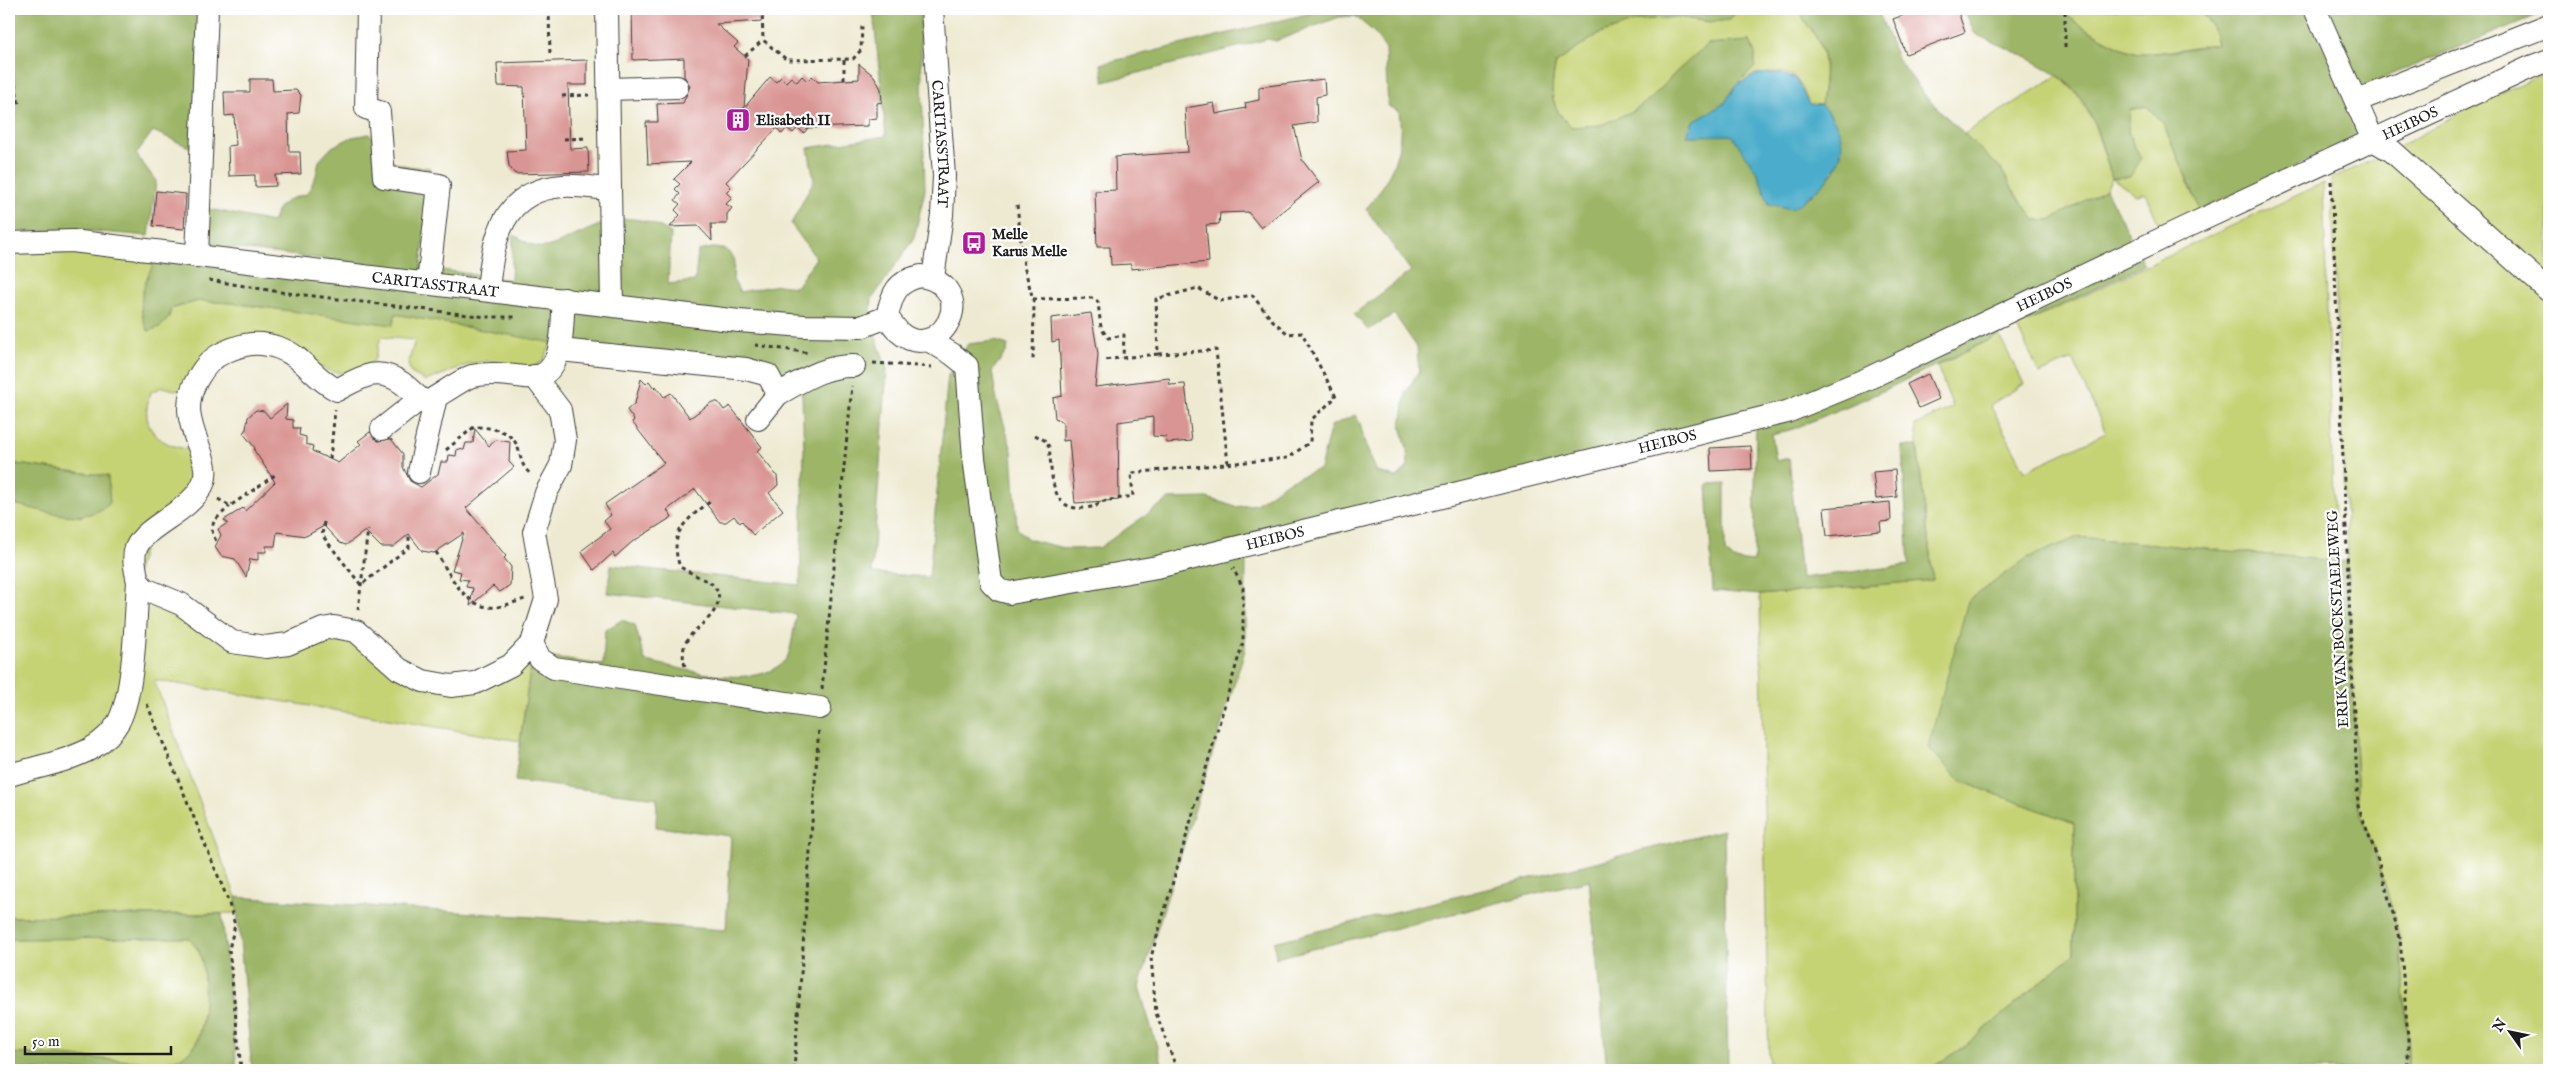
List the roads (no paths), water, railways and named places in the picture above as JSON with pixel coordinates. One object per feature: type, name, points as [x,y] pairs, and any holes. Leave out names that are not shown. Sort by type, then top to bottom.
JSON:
[{"type":"street","points":[[197,256],[208,9]]},
{"type":"street","points":[[368,9],[366,108],[379,112],[384,177],[439,185],[428,283]]},
{"type":"street","points":[[607,9],[612,304]]},
{"type":"street","name":"CARITASSTRAAT","points":[[932,9],[944,176],[942,215],[933,278]]},
{"type":"street","points":[[2314,9],[2373,140],[2392,151],[2549,291]]},
{"type":"street","points":[[2356,101],[2549,25]]},
{"type":"street","name":"HEIBOS","points":[[928,340],[952,354],[967,366],[974,458],[991,582],[999,590],[1010,594],[1157,568],[1787,412],[1867,380],[2330,160],[2549,60]]},
{"type":"street","points":[[608,92],[677,87]]},
{"type":"street","points":[[488,290],[497,241],[505,216],[522,198],[540,190],[564,186],[610,189]]},
{"type":"street","name":"CARITASSTRAAT","points":[[9,243],[72,241],[612,304],[739,321],[804,326],[861,327],[887,317]]},
{"type":"street","points":[[921,276],[933,278],[946,288],[952,302],[951,320],[942,332],[928,340],[912,339],[900,333],[887,317],[891,296],[907,279],[921,276]]},
{"type":"street","points":[[382,429],[428,398],[470,377],[504,373],[541,375],[552,366],[560,350],[564,299]]},
{"type":"street","points":[[9,775],[87,750],[110,733],[118,722],[127,700],[138,582],[134,563],[136,548],[152,531],[188,506],[200,488],[206,465],[191,430],[188,407],[192,386],[204,368],[219,354],[240,344],[262,343],[282,348],[295,355],[323,384],[337,390],[366,374],[385,374],[428,398]]},
{"type":"street","points":[[560,350],[746,368],[768,375],[778,394]]},
{"type":"street","points":[[758,419],[778,394],[810,376],[838,365],[854,366]]},
{"type":"street","points":[[138,582],[146,589],[181,604],[232,642],[266,647],[288,644],[323,629],[334,627],[356,631],[398,669],[423,681],[451,686],[475,683],[511,665],[532,643],[546,599],[534,532],[549,487],[561,465],[565,440],[560,410],[534,376]]},
{"type":"street","points":[[419,472],[428,398]]},
{"type":"street","points":[[532,643],[540,658],[554,668],[820,708]]},
{"type":"water","points":[[1779,73],[1796,79],[1809,104],[1821,105],[1834,121],[1841,136],[1841,150],[1838,163],[1830,176],[1806,199],[1792,209],[1769,204],[1758,174],[1732,135],[1687,136],[1693,121],[1724,104],[1736,86],[1756,74]]},
{"type":"place","name":"Elisabeth II","points":[[738,120]]},
{"type":"place","name":"Melle Karus Melle","points":[[974,243]]}]
